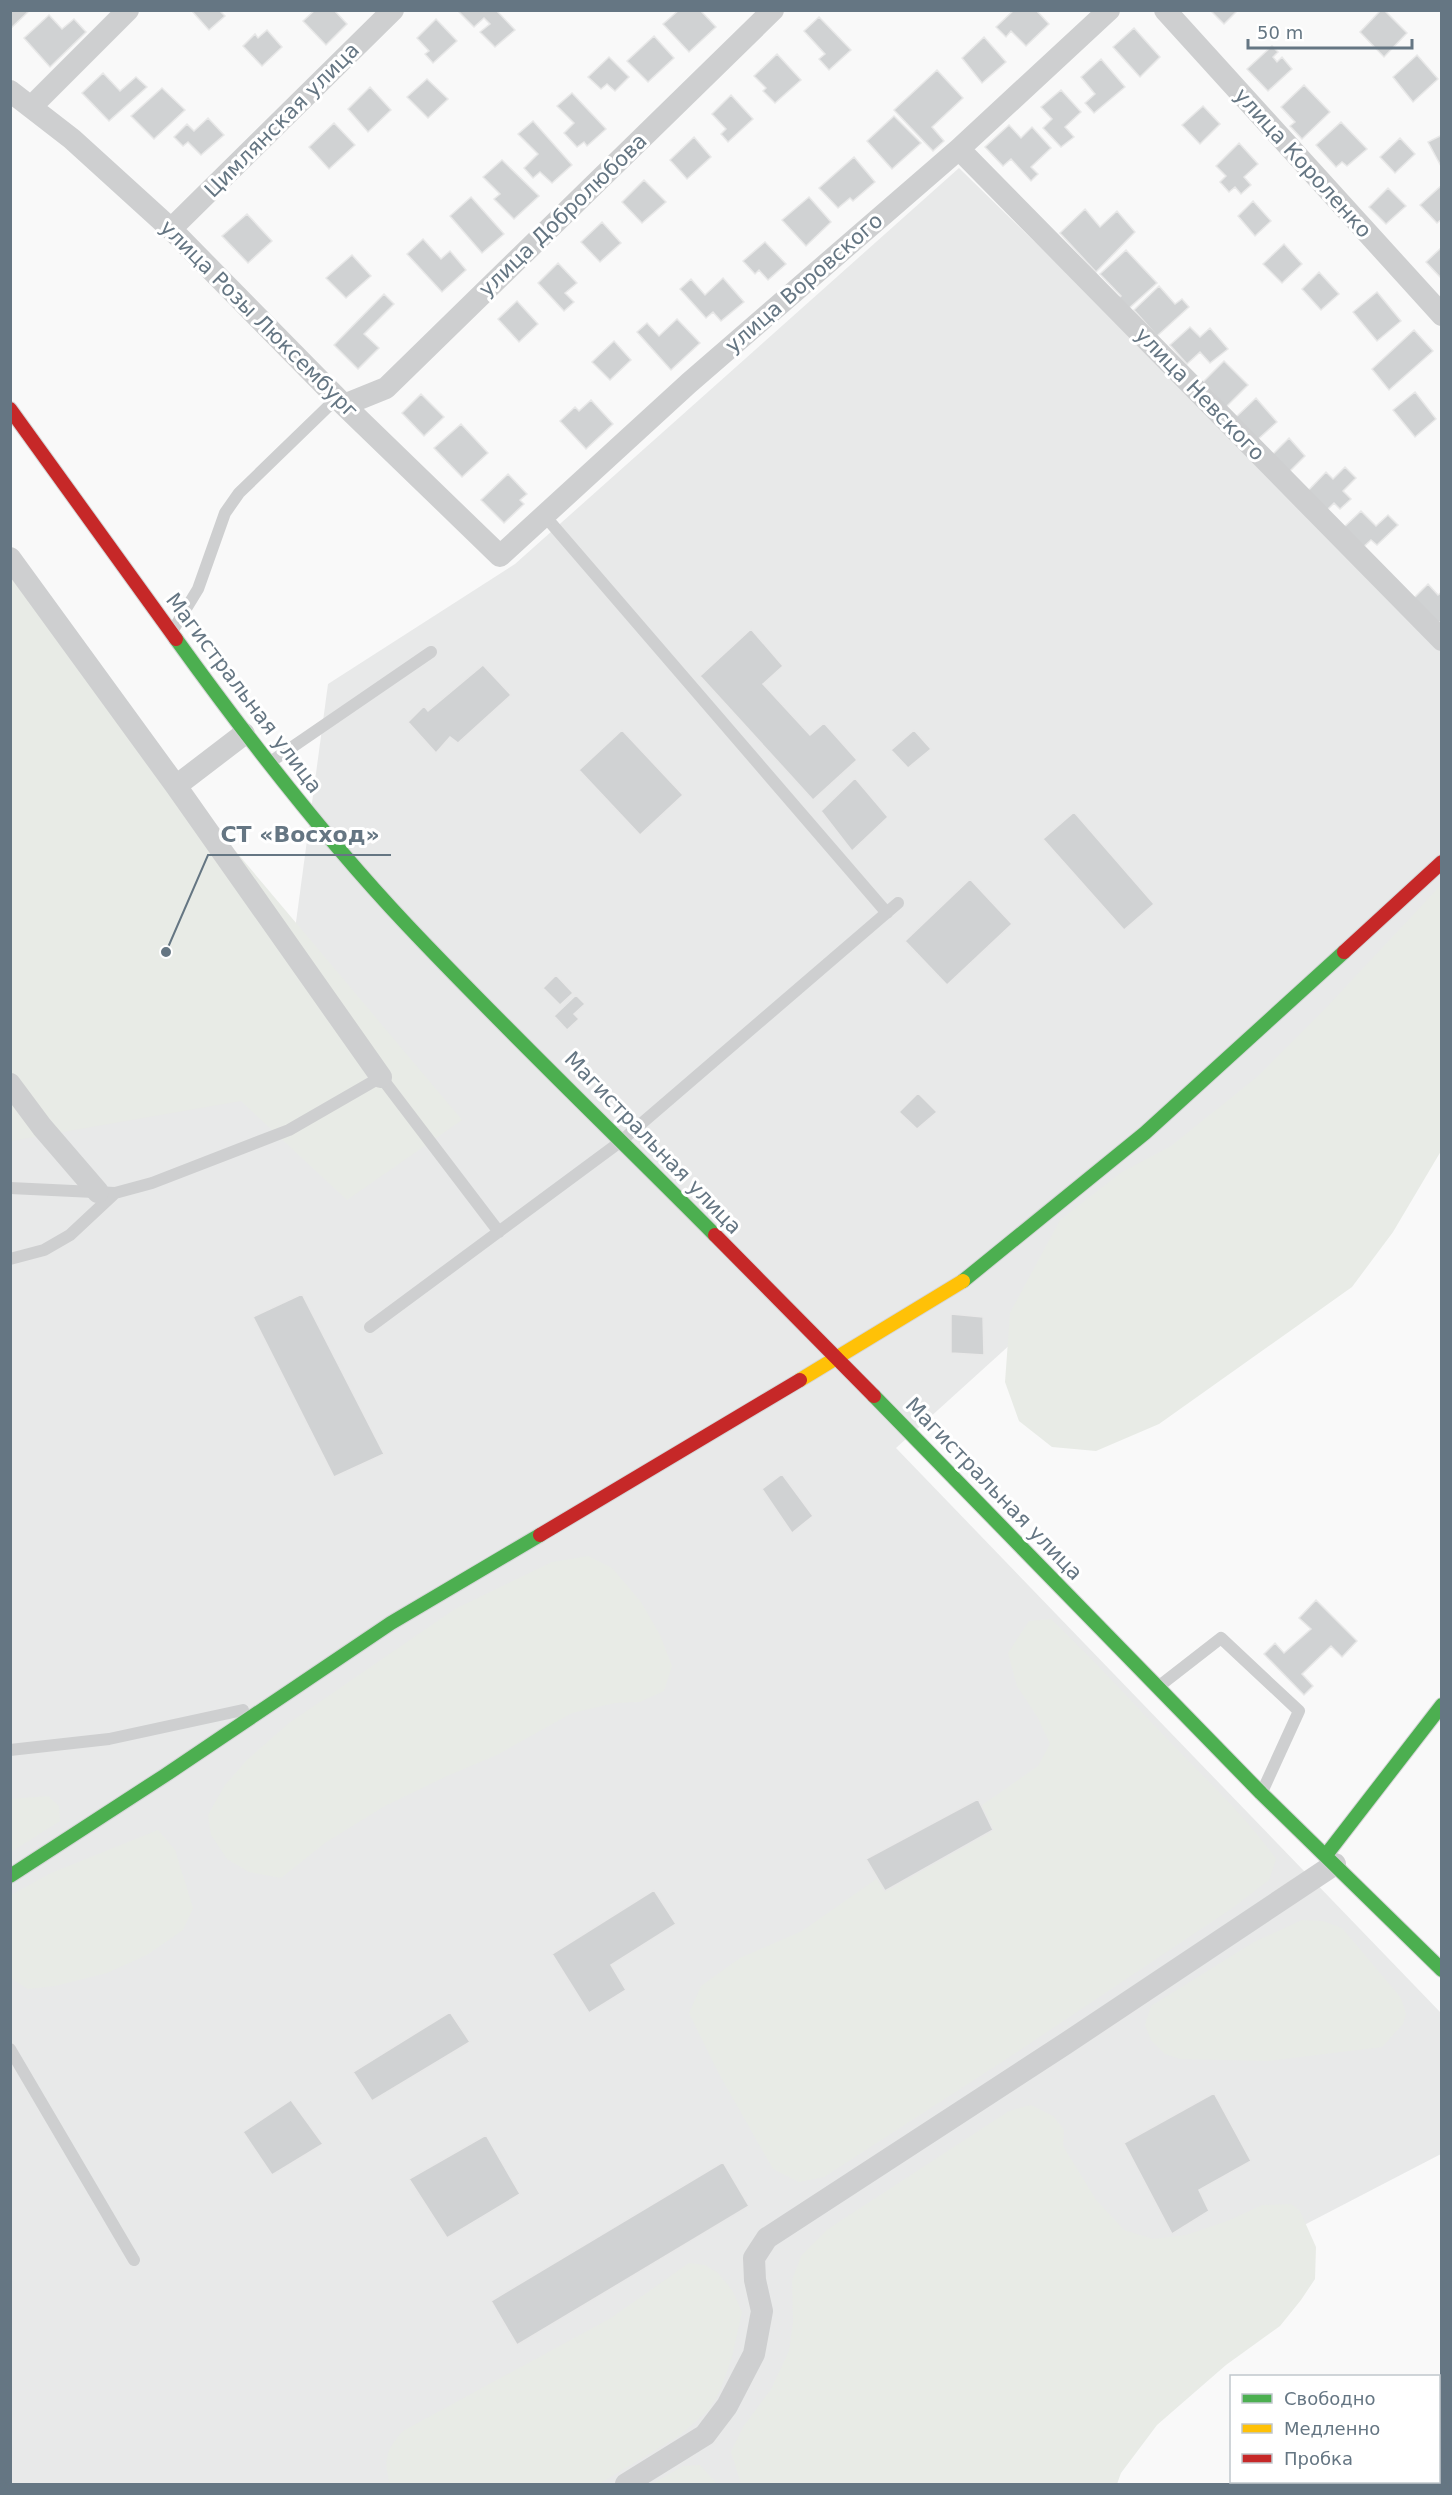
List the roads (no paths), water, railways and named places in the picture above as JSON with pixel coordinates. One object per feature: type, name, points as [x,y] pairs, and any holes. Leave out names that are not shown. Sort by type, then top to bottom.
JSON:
[{"type":"main road","name":"Магистральная улица","points":[[10,409],[244,734],[321,828],[407,924],[536,1053],[620,1142],[837,1358],[1261,1793],[1442,1970]]},
{"type":"main road","points":[[10,1876],[391,1623],[967,1279],[1136,1140],[1442,861]]},
{"type":"main road","points":[[1330,1859],[1442,1705]]},
{"type":"street","points":[[31,107],[128,10]]},
{"type":"street","name":"Цимлянская улица","points":[[171,229],[393,10]]},
{"type":"street","name":"улица Добролюбова","points":[[340,402],[386,388],[773,10]]},
{"type":"street","name":"улица Воровского","points":[[500,556],[688,383],[959,149],[1109,10]]},
{"type":"street","name":"улица Короленко","points":[[1165,10],[1442,315]]},
{"type":"street","name":"улица Розы Люксембург","points":[[10,91],[72,139],[171,229],[340,402],[500,556]]},
{"type":"street","name":"улица Невского","points":[[959,149],[1442,640]]},
{"type":"street","points":[[10,558],[176,786],[381,1077]]},
{"type":"street","points":[[176,786],[244,734]]},
{"type":"street","points":[[10,1084],[42,1127],[106,1192]]},
{"type":"street","points":[[626,2484],[705,2435],[727,2406],[754,2354],[762,2311],[755,2280],[754,2258],[767,2238],[1056,2050],[1330,1859]]},
{"type":"lane","points":[[171,633],[198,589],[225,513],[238,492],[340,402]]},
{"type":"lane","points":[[544,515],[887,913]]},
{"type":"lane","points":[[268,763],[432,652]]},
{"type":"lane","points":[[370,1327],[620,1142],[898,903]]},
{"type":"lane","points":[[10,1188],[78,1193],[106,1192],[152,1184],[289,1130],[381,1077],[499,1232]]},
{"type":"lane","points":[[10,1259],[44,1250],[70,1234],[106,1192]]},
{"type":"lane","points":[[1158,1687],[1221,1638],[1299,1711],[1261,1793]]},
{"type":"lane","points":[[10,1750],[109,1739],[271,1704]]},
{"type":"lane","points":[[10,2049],[134,2260]]},
{"type":"place","name":"СТ «Восход»","points":[[166,952]]}]
